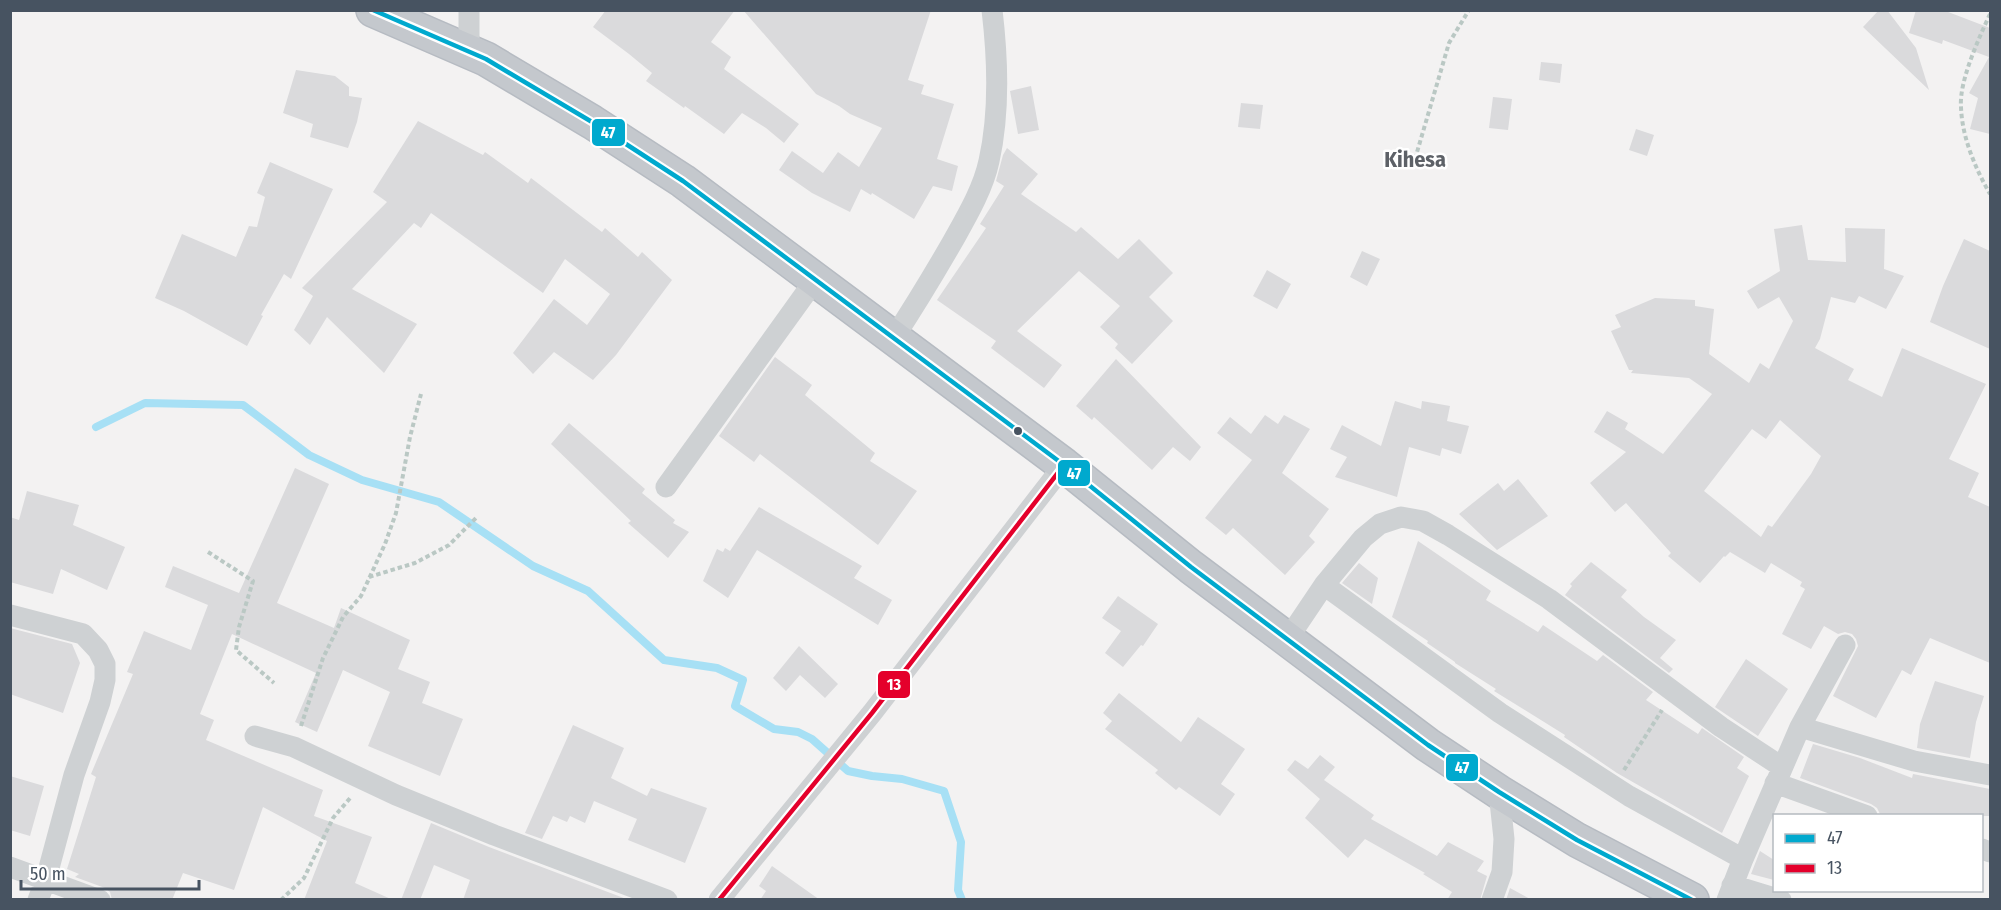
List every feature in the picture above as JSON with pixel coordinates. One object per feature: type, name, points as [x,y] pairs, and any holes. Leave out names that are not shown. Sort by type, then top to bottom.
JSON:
[{"type":"highway","points":[[373,10],[486,59],[592,122],[674,175],[1064,465],[1191,567],[1428,745],[1578,840],[1692,900]]},
{"type":"street","points":[[469,10],[469,52]]},
{"type":"street","points":[[893,339],[931,279],[970,210],[989,163],[997,108],[997,51],[992,10]]},
{"type":"street","points":[[666,487],[815,280]]},
{"type":"street","points":[[719,900],[872,713],[1064,465]]},
{"type":"street","points":[[1287,640],[1324,585],[1363,538],[1380,524],[1401,517],[1423,521],[1549,599],[1721,727],[1779,775],[1863,814]]},
{"type":"street","points":[[1324,585],[1500,714],[1614,786],[1743,859]]},
{"type":"street","points":[[10,615],[83,634],[98,650],[105,664],[105,680],[100,702],[74,775],[46,879],[38,900]]},
{"type":"street","points":[[1781,900],[1730,892],[1800,727],[1845,645]]},
{"type":"street","points":[[1800,727],[1914,761],[1990,775]]},
{"type":"street","points":[[255,736],[294,747],[364,780],[494,835],[667,900]]},
{"type":"street","points":[[1492,900],[1502,872],[1504,839],[1499,792]]},
{"type":"street","points":[[10,867],[100,900]]},
{"type":"path","points":[[1415,159],[1449,43],[1469,10]]},
{"type":"path","points":[[1990,14],[1972,58],[1960,105],[1965,136],[1990,194]]},
{"type":"path","points":[[294,747],[323,658],[343,617],[361,596],[385,544],[396,513],[410,437],[421,394]]},
{"type":"path","points":[[369,577],[415,563],[449,545],[476,519]]},
{"type":"path","points":[[208,552],[253,581],[239,627],[236,650],[274,683]]},
{"type":"path","points":[[1614,786],[1674,692]]},
{"type":"path","points":[[281,900],[304,878],[333,818],[364,780]]},
{"type":"building","points":[[606,10],[735,10],[711,42],[731,57],[724,69],[799,124],[784,143],[742,113],[724,134],[646,81],[652,73],[593,27]]},
{"type":"building","points":[[743,10],[931,10],[908,80],[924,85],[921,94],[954,104],[937,159],[958,166],[952,191],[933,186],[914,219],[872,193],[871,195],[861,189],[850,212],[812,193],[779,170],[792,151],[823,173],[838,152],[859,167],[882,128],[850,114],[816,94]]},
{"type":"building","points":[[1879,10],[1887,10],[1916,48],[1929,90],[1863,27]]},
{"type":"building","points":[[1916,10],[1943,10],[1990,28],[1990,134],[1970,129],[1978,98],[1969,93],[1989,57],[1943,40],[1942,44],[1909,33]]},
{"type":"building","points":[[1541,62],[1562,64],[1560,83],[1539,80]]},
{"type":"building","points":[[296,70],[335,76],[349,87],[349,96],[362,98],[348,148],[310,137],[313,124],[283,113]]},
{"type":"building","points":[[1031,86],[1039,130],[1018,134],[1010,91]]},
{"type":"building","points":[[1493,97],[1512,99],[1508,130],[1489,128]]},
{"type":"building","points":[[1241,103],[1263,105],[1260,129],[1238,127]]},
{"type":"building","points":[[418,121],[483,155],[485,152],[528,183],[531,178],[602,232],[605,228],[638,257],[642,252],[672,280],[616,355],[593,380],[554,352],[533,374],[513,353],[554,299],[587,325],[610,294],[565,259],[543,293],[431,213],[421,228],[414,223],[352,289],[417,324],[384,373],[327,317],[310,345],[294,330],[313,296],[302,288],[387,202],[373,192]]},
{"type":"building","points":[[1636,129],[1654,135],[1647,156],[1629,150]]},
{"type":"building","points":[[1007,148],[1038,174],[1021,194],[1076,232],[1081,227],[1118,259],[1139,239],[1173,273],[1149,297],[1173,321],[1132,364],[1115,348],[1118,344],[1100,327],[1120,306],[1079,271],[1017,331],[1062,365],[1044,388],[991,348],[996,341],[937,300],[986,228],[980,224],[1004,186],[996,181]]},
{"type":"building","points":[[270,162],[333,189],[291,279],[284,274],[247,346],[184,311],[155,298],[182,234],[236,257],[249,226],[257,227],[265,197],[257,193]]},
{"type":"building","points":[[1802,225],[1808,260],[1846,262],[1845,228],[1885,229],[1884,269],[1904,276],[1886,309],[1859,296],[1855,303],[1831,297],[1820,339],[1815,348],[1854,369],[1848,380],[1882,397],[1902,348],[1986,384],[1949,459],[1979,473],[1968,497],[1990,507],[1990,663],[1930,638],[1911,675],[1902,670],[1876,718],[1833,696],[1858,646],[1852,634],[1845,632],[1838,634],[1824,626],[1811,649],[1782,634],[1805,589],[1800,586],[1802,582],[1771,563],[1765,573],[1730,552],[1700,583],[1668,556],[1671,553],[1626,503],[1615,512],[1590,483],[1626,452],[1594,432],[1607,411],[1628,423],[1625,429],[1663,454],[1712,394],[1689,378],[1631,373],[1633,370],[1629,370],[1611,331],[1621,327],[1615,315],[1655,298],[1695,300],[1695,306],[1714,309],[1709,354],[1749,383],[1760,363],[1769,369],[1793,321],[1779,297],[1758,309],[1747,291],[1780,271],[1774,229]],"holes":[[[1780,420],[1821,456],[1811,474],[1772,527],[1768,525],[1761,537],[1704,491],[1752,429],[1766,439]]]},
{"type":"building","points":[[1964,239],[1990,251],[1990,349],[1930,322]]},
{"type":"building","points":[[1362,251],[1380,259],[1367,286],[1350,277]]},
{"type":"building","points":[[1267,270],[1291,284],[1277,309],[1253,296]]},
{"type":"building","points":[[775,357],[812,385],[805,395],[875,453],[870,461],[917,491],[878,545],[760,454],[754,462],[719,436]]},
{"type":"building","points":[[1116,359],[1201,447],[1190,461],[1173,447],[1152,470],[1094,417],[1092,420],[1076,406]]},
{"type":"building","points":[[1395,401],[1421,409],[1422,401],[1450,406],[1447,421],[1469,426],[1461,454],[1442,448],[1440,456],[1409,447],[1397,497],[1335,477],[1347,457],[1330,449],[1342,425],[1381,446]]},
{"type":"building","points":[[1265,415],[1278,424],[1284,415],[1310,429],[1282,473],[1329,509],[1309,536],[1315,542],[1285,575],[1233,528],[1226,535],[1205,518],[1252,460],[1217,433],[1230,417],[1251,434]]},
{"type":"building","points":[[569,423],[645,489],[642,493],[675,520],[673,523],[689,532],[668,558],[628,523],[631,521],[551,444]]},
{"type":"building","points":[[295,468],[329,484],[277,603],[334,628],[341,608],[410,640],[398,669],[430,682],[422,703],[463,719],[440,776],[368,746],[390,692],[343,670],[317,732],[295,722],[316,673],[232,634],[200,714],[214,720],[206,740],[323,790],[314,816],[372,837],[355,883],[393,900],[304,900],[327,841],[263,807],[234,890],[183,873],[172,900],[112,900],[110,892],[105,888],[75,877],[79,874],[67,869],[96,777],[91,774],[133,674],[127,672],[144,631],[191,650],[208,605],[165,587],[173,566],[239,593]]},
{"type":"building","points":[[1518,479],[1548,516],[1497,550],[1459,514],[1498,483],[1504,491]]},
{"type":"building","points":[[27,491],[79,505],[73,525],[125,547],[107,590],[61,569],[53,594],[10,582],[10,517],[19,520]]},
{"type":"building","points":[[759,507],[862,566],[854,578],[892,600],[878,625],[757,550],[728,598],[703,581],[717,549],[723,552],[725,548],[730,551]]},
{"type":"building","points":[[1418,541],[1491,591],[1486,600],[1538,632],[1543,625],[1597,661],[1603,655],[1653,692],[1646,700],[1698,734],[1702,728],[1744,757],[1737,768],[1749,776],[1722,833],[1617,773],[1564,737],[1565,735],[1494,691],[1496,689],[1455,663],[1427,643],[1428,641],[1392,617]]},
{"type":"building","points":[[1591,562],[1627,590],[1621,597],[1676,640],[1660,658],[1673,669],[1669,673],[1565,595],[1572,586],[1570,584]]},
{"type":"building","points":[[1359,563],[1378,578],[1372,604],[1342,583]]},
{"type":"building","points":[[1118,596],[1158,624],[1143,646],[1141,645],[1123,667],[1105,653],[1121,631],[1102,618]]},
{"type":"building","points":[[10,628],[72,644],[80,663],[63,713],[10,694]]},
{"type":"building","points":[[799,646],[838,684],[825,698],[800,675],[786,691],[773,678]]},
{"type":"building","points":[[1746,659],[1788,689],[1758,736],[1715,707]]},
{"type":"building","points":[[1935,681],[1984,696],[1976,722],[1970,758],[1917,748],[1920,724]]},
{"type":"building","points":[[1119,693],[1181,742],[1198,717],[1245,749],[1221,784],[1235,794],[1220,816],[1179,787],[1176,790],[1155,773],[1158,770],[1105,729],[1112,721],[1103,713]]},
{"type":"building","points":[[573,725],[624,748],[611,778],[647,796],[651,788],[707,808],[685,863],[628,840],[637,819],[594,801],[585,823],[570,816],[567,822],[553,816],[542,839],[525,833]]},
{"type":"building","points":[[1813,744],[1860,758],[1912,778],[1913,774],[1990,789],[1990,816],[1983,816],[1983,814],[1880,814],[1871,804],[1800,778]]},
{"type":"building","points":[[1320,755],[1335,767],[1324,780],[1374,815],[1371,819],[1437,856],[1448,842],[1484,861],[1477,871],[1487,876],[1480,900],[1447,900],[1452,892],[1423,874],[1425,873],[1365,839],[1348,858],[1305,818],[1320,799],[1287,770],[1295,760],[1308,769]]},
{"type":"building","points":[[10,776],[44,786],[30,836],[10,830]]},
{"type":"building","points":[[431,823],[629,900],[463,900],[470,880],[434,865],[420,900],[401,900]]},
{"type":"building","points":[[1760,851],[1773,859],[1773,880],[1751,874]]},
{"type":"building","points":[[772,866],[820,900],[760,900],[766,891],[759,886]]},
{"type":"building","points":[[1510,888],[1532,900],[1506,900]]},
{"type":"waterway","points":[[96,427],[145,403],[243,405],[309,455],[362,480],[439,502],[533,566],[588,591],[664,660],[717,668],[743,680],[735,706],[774,729],[798,732],[812,739],[848,771],[902,779],[944,791],[961,842],[958,890],[962,900]]},
{"type":"transit line","name":"47","points":[[373,10],[486,59],[592,122],[683,181],[1064,465],[1191,567],[1428,745],[1577,840],[1692,900]]},
{"type":"transit line","name":"13","points":[[719,900],[872,713],[1064,465]]},
{"type":"district","name":"Kihesa","points":[[1415,159]]}]
